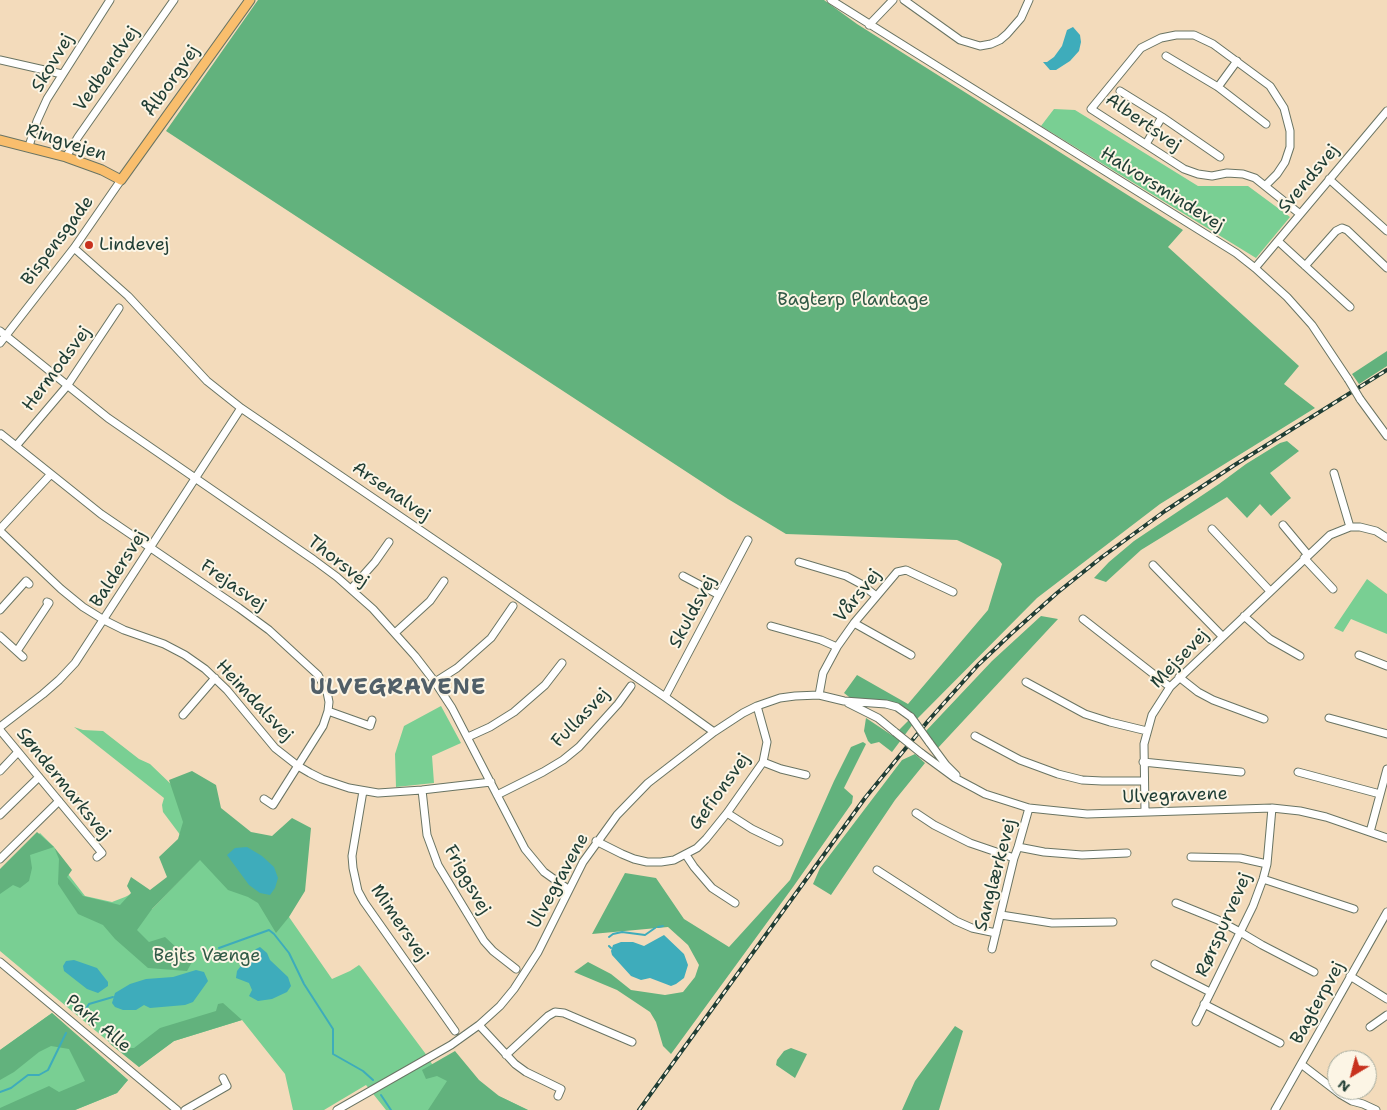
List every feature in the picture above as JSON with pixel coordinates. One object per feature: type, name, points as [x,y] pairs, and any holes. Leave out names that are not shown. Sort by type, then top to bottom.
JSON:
[{"type":"main road","name":"Ålborgvej","points":[[121,180],[250,0]]},
{"type":"main road","name":"Ringvejen","points":[[0,140],[66,157],[102,170],[121,180]]},
{"type":"street","name":"Skovvej","points":[[29,146],[37,121],[62,74],[110,0]]},
{"type":"street","name":"Vedbendvej","points":[[66,157],[174,0]]},
{"type":"street","name":"Halvorsmindevej","points":[[831,0],[1230,250],[1255,268],[1287,297],[1312,325],[1360,400],[1387,436]]},
{"type":"street","points":[[869,25],[893,0]]},
{"type":"street","points":[[904,0],[960,40],[980,46],[991,44],[1007,34],[1021,18],[1027,1]]},
{"type":"street","name":"Albertsvej","points":[[1266,185],[1285,162],[1290,147],[1288,121],[1279,98],[1270,86],[1237,61],[1213,44],[1194,35],[1176,35],[1161,38],[1141,48],[1090,109],[1184,169],[1212,176],[1227,173],[1243,174],[1255,178],[1300,214]]},
{"type":"street","points":[[1166,56],[1218,87],[1266,124]]},
{"type":"street","points":[[0,60],[62,74]]},
{"type":"street","points":[[1218,87],[1237,61]]},
{"type":"street","points":[[1120,90],[1220,158]]},
{"type":"street","name":"Svendsvej","points":[[1255,268],[1387,111]]},
{"type":"street","points":[[1146,144],[1162,117]]},
{"type":"street","points":[[1329,179],[1387,231]]},
{"type":"street","name":"Bispensgade","points":[[0,343],[3,334],[74,248],[121,180]]},
{"type":"street","points":[[1305,266],[1336,231],[1342,228],[1347,230],[1387,268]]},
{"type":"street","points":[[1278,241],[1350,308]]},
{"type":"street","name":"Arsenalvej","points":[[74,248],[128,296],[207,381],[242,408],[714,732]]},
{"type":"street","name":"Hermodsvej","points":[[16,446],[67,386],[119,308]]},
{"type":"street","name":"Thorsvej","points":[[3,334],[67,386],[145,444],[314,560],[351,589],[396,632],[435,682],[468,737],[517,836],[544,872],[568,889]]},
{"type":"street","name":"Baldersvej","points":[[0,729],[59,680],[75,663],[242,408]]},
{"type":"street","name":"Frejasvej","points":[[0,435],[101,514],[240,608],[269,630],[304,661],[324,683],[329,702],[328,711]]},
{"type":"street","points":[[1334,473],[1350,527],[1367,528],[1387,538]]},
{"type":"street","points":[[0,530],[51,474]]},
{"type":"street","points":[[1282,526],[1333,589]]},
{"type":"street","name":"Mejsevej","points":[[1144,812],[1143,762],[1147,731],[1157,705],[1170,687],[1330,535],[1350,527]]},
{"type":"street","points":[[1212,529],[1270,591]]},
{"type":"street","name":"Heimdalsvej","points":[[0,530],[73,600],[104,620],[124,630],[164,644],[185,655],[215,678],[270,742],[298,766],[322,780],[363,791],[392,793],[491,782]]},
{"type":"street","name":"Skuldsvej","points":[[665,697],[748,540]]},
{"type":"street","points":[[351,589],[375,562],[388,542]]},
{"type":"street","points":[[799,562],[846,576],[876,595]]},
{"type":"street","points":[[1153,565],[1222,636]]},
{"type":"street","name":"Vårsvej","points":[[819,695],[823,673],[837,647],[876,595],[897,572],[906,570],[953,592]]},
{"type":"street","points":[[683,576],[719,595]]},
{"type":"street","points":[[0,610],[26,581],[29,584]]},
{"type":"street","points":[[396,632],[430,601],[444,581]]},
{"type":"street","points":[[17,651],[49,603],[47,602]]},
{"type":"street","points":[[435,682],[457,668],[486,643],[513,606]]},
{"type":"street","points":[[1244,616],[1270,639],[1300,656]]},
{"type":"street","points":[[1083,619],[1170,687]]},
{"type":"street","points":[[854,623],[911,655]]},
{"type":"street","points":[[771,626],[806,635],[837,647]]},
{"type":"street","points":[[0,636],[23,657]]},
{"type":"street","points":[[1359,654],[1387,666]]},
{"type":"street","points":[[468,737],[514,712],[545,685],[562,663]]},
{"type":"street","points":[[1179,677],[1198,692],[1214,700],[1264,719]]},
{"type":"street","points":[[183,715],[215,678]]},
{"type":"street","points":[[1026,682],[1085,714],[1147,731]]},
{"type":"street","name":"Fullasvej","points":[[497,795],[543,772],[563,760],[579,747],[618,704],[631,686]]},
{"type":"street","name":"Ulvegravene","points":[[337,1110],[451,1045],[479,1025],[500,1006],[522,978],[538,952],[568,889],[596,841],[617,814],[648,783],[714,732],[743,713],[780,698],[819,695],[844,701],[886,704],[897,707],[911,718],[946,765],[966,784]]},
{"type":"street","name":"Ulvegravene","points":[[844,701],[878,718],[955,778],[986,794],[1028,808],[1087,814],[1272,808],[1300,811],[1326,817],[1387,838]]},
{"type":"street","name":"Gefionsvej","points":[[596,841],[622,854],[647,862],[667,861],[686,855],[706,839],[763,762],[767,742],[757,706]]},
{"type":"street","points":[[264,799],[273,805],[323,726],[328,711],[370,726],[372,720]]},
{"type":"street","points":[[1329,718],[1387,734]]},
{"type":"street","name":"Søndermarksvej","points":[[0,729],[102,853],[97,857]]},
{"type":"street","points":[[976,736],[1020,760],[1058,774],[1082,780],[1144,781]]},
{"type":"street","points":[[0,770],[18,752]]},
{"type":"street","points":[[763,762],[806,775]]},
{"type":"street","points":[[1143,762],[1241,772]]},
{"type":"street","points":[[1370,832],[1387,769]]},
{"type":"street","points":[[1298,772],[1380,794]]},
{"type":"street","points":[[0,815],[39,777]]},
{"type":"street","name":"Friggsvej","points":[[422,790],[427,835],[438,865],[484,942],[492,951],[516,969]]},
{"type":"street","name":"Mimersvej","points":[[363,791],[352,856],[358,891],[455,1030]]},
{"type":"street","points":[[0,859],[59,801]]},
{"type":"street","name":"Sanglærkevej","points":[[992,949],[1028,808]]},
{"type":"street","name":"Rørspurvevej","points":[[1196,1022],[1253,906],[1263,879],[1267,864],[1272,808]]},
{"type":"street","points":[[726,813],[752,829],[779,842]]},
{"type":"street","points":[[916,813],[970,843],[1014,858]]},
{"type":"street","points":[[1018,847],[1044,852],[1082,855],[1127,853]]},
{"type":"street","points":[[686,855],[694,868],[712,888],[735,903]]},
{"type":"street","points":[[1191,856],[1240,858],[1267,864]]},
{"type":"street","points":[[877,870],[956,921],[972,928],[996,933]]},
{"type":"street","points":[[1263,879],[1354,910]]},
{"type":"street","points":[[1176,903],[1199,911],[1314,972]]},
{"type":"street","name":"Bagterpvej","points":[[1275,1110],[1387,912]]},
{"type":"street","points":[[1001,915],[1052,923],[1113,922]]},
{"type":"street","name":"Park Alle","points":[[0,962],[177,1110]]},
{"type":"street","points":[[1155,964],[1210,992]]},
{"type":"street","points":[[1350,976],[1387,999]]},
{"type":"street","points":[[1204,1004],[1280,1042]]},
{"type":"street","points":[[506,1055],[548,1016],[555,1012],[564,1013],[632,1042]]},
{"type":"street","points":[[1370,1027],[1387,1015]]},
{"type":"street","points":[[479,1025],[506,1055],[526,1072],[561,1089],[558,1096]]},
{"type":"street","points":[[1301,1064],[1340,1094],[1352,1101],[1376,1110]]},
{"type":"street","points":[[185,1110],[227,1086],[223,1078]]},
{"type":"green space","name":"Bagterp Plantage","points":[[258,0],[824,0],[857,24],[1183,230],[1168,247],[1299,366],[1284,384],[1315,408],[1160,504],[1037,598],[916,720],[892,752],[879,742],[871,744],[864,731],[866,718],[893,736],[912,717],[906,709],[853,700],[844,693],[857,675],[908,704],[988,610],[1002,564],[999,560],[957,540],[786,534],[728,499],[166,131]]},
{"type":"green space","points":[[1054,109],[1075,110],[1198,186],[1248,186],[1290,217],[1256,258],[1041,126]]},
{"type":"green space","points":[[1387,351],[1387,366],[1359,384],[1352,374]]},
{"type":"green space","points":[[1287,441],[1299,451],[1270,473],[1291,498],[1271,516],[1260,504],[1247,518],[1227,497],[1141,550],[1106,582],[1094,578],[1109,562],[1134,541],[1246,464],[1280,443]]},
{"type":"green space","points":[[1367,579],[1387,594],[1387,634],[1351,619],[1343,632],[1334,628]]},
{"type":"green space","points":[[1041,616],[1058,619],[937,749],[925,732],[992,661]]},
{"type":"green space","points":[[441,706],[461,743],[432,756],[434,783],[396,787],[395,754],[404,726]]},
{"type":"green space","name":"Bejts Vænge","points":[[74,727],[83,730],[103,731],[139,759],[150,764],[175,788],[265,911],[289,917],[332,979],[359,965],[432,1064],[528,1110],[386,1110],[366,1085],[324,1110],[293,1110],[285,1074],[242,1020],[174,1041],[139,1067],[0,951],[0,873],[40,833],[54,847],[68,874],[85,896],[112,902],[133,893],[152,909],[199,860],[163,812],[164,798]]},
{"type":"green space","points":[[863,742],[866,744],[844,788],[853,796],[852,803],[671,1054],[663,1046],[656,1022],[650,1012],[617,990],[574,972],[588,962],[611,974],[631,990],[665,995],[683,992],[695,977],[699,965],[688,945],[668,927],[592,934],[625,873],[656,878],[684,919],[729,947],[790,880],[851,747]]},
{"type":"green space","points":[[915,754],[925,763],[895,800],[831,895],[813,884],[820,868],[902,760]]},
{"type":"green space","points":[[192,771],[216,785],[221,808],[251,832],[272,836],[292,818],[311,828],[305,891],[289,917],[276,933],[258,903],[248,897],[228,890],[200,860],[152,909],[137,930],[149,942],[165,937],[192,962],[187,971],[148,968],[115,939],[103,925],[78,914],[58,884],[59,859],[54,847],[72,870],[67,877],[83,896],[120,905],[131,893],[127,886],[131,877],[150,890],[167,877],[159,857],[178,839],[183,822],[169,780]]},
{"type":"green space","points":[[37,832],[54,847],[30,855],[32,868],[29,881],[20,888],[13,885],[0,894],[0,869]]},
{"type":"green space","points":[[223,1003],[242,1020],[174,1041],[139,1067],[109,1043],[126,1048],[134,1048],[160,1028],[216,1011],[218,1004]]},
{"type":"green space","points":[[52,1013],[128,1080],[117,1093],[75,1110],[0,1110],[0,1050]]},
{"type":"green space","points":[[52,1013],[128,1080],[117,1093],[75,1110],[0,1110],[0,1108],[49,1086],[59,1092],[85,1081],[69,1049],[51,1046],[39,1052],[14,1072],[0,1080],[0,1050]]},
{"type":"green space","points":[[955,1026],[963,1031],[939,1110],[902,1110],[915,1081]]},
{"type":"green space","points":[[791,1048],[807,1054],[795,1078],[776,1065],[777,1060],[784,1051]]},
{"type":"green space","points":[[455,1051],[479,1080],[499,1096],[528,1110],[428,1110],[447,1081],[437,1076],[426,1079],[422,1070]]},
{"type":"water","points":[[1073,27],[1080,35],[1079,51],[1070,61],[1056,70],[1050,70],[1043,62],[1047,62],[1054,57],[1062,46],[1067,30]]},
{"type":"water","points":[[247,847],[262,856],[274,867],[278,878],[275,888],[270,895],[260,893],[249,885],[227,855],[235,848]]},
{"type":"water","points":[[664,935],[684,954],[688,965],[684,978],[671,986],[650,978],[641,980],[631,976],[612,955],[613,945],[621,942],[633,942],[644,946]]},
{"type":"water","points":[[260,947],[267,953],[270,960],[288,977],[291,986],[287,992],[272,999],[258,1001],[249,996],[252,990],[249,983],[236,978],[237,971],[256,949]]},
{"type":"water","points":[[74,960],[97,968],[108,982],[108,986],[98,993],[87,989],[64,971],[63,966],[66,961]]},
{"type":"water","points":[[196,970],[204,972],[208,981],[193,1002],[185,1005],[150,1008],[144,1005],[136,1010],[123,1010],[115,1007],[112,1003],[115,993],[130,984],[146,979],[173,977]]},
{"type":"waterway","points":[[658,927],[663,926]]},
{"type":"waterway","points":[[609,937],[622,932],[645,935],[655,928]]},
{"type":"waterway","points":[[219,948],[269,930],[274,934],[289,953],[304,984],[333,1029],[333,1054],[363,1071],[373,1080]]},
{"type":"waterway","points":[[82,1015],[89,1004],[113,997]]},
{"type":"waterway","points":[[0,1092],[11,1088],[28,1075],[39,1075],[48,1070],[66,1033]]},
{"type":"waterway","points":[[381,1095],[391,1110]]},
{"type":"railway","points":[[639,1110],[865,798],[928,721],[978,665],[1057,593],[1165,511],[1233,466],[1387,370]]},
{"type":"place","name":"Lindevej","points":[[89,245]]},
{"type":"district","name":"ULVEGRAVENE","points":[[398,688]]}]
